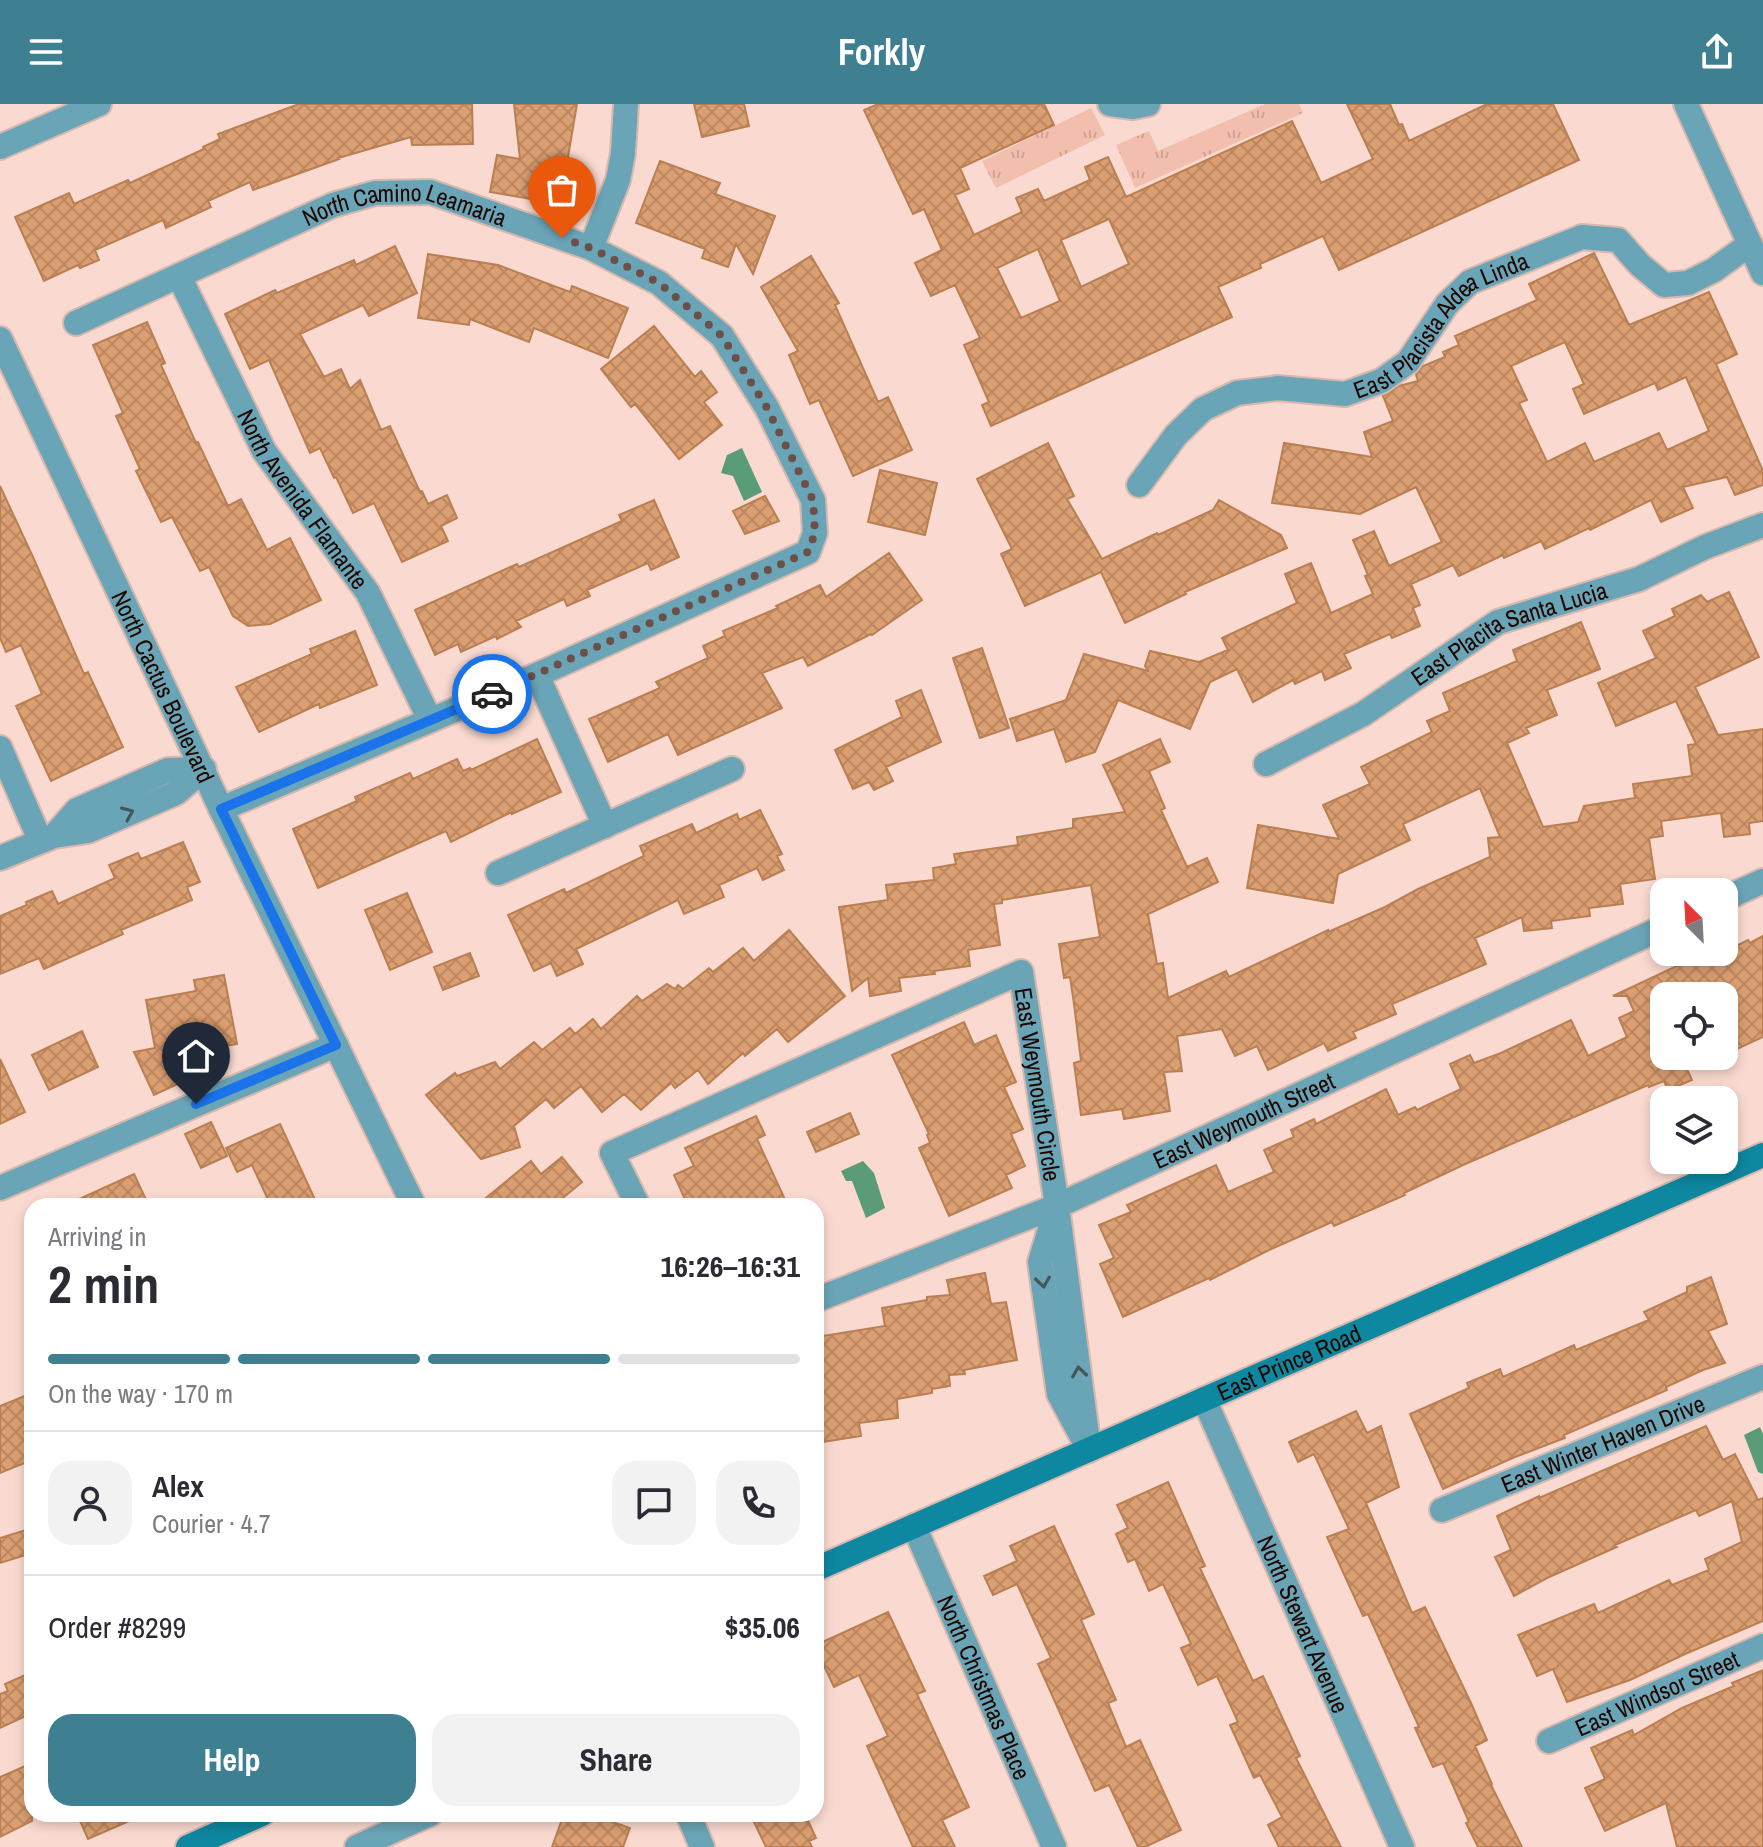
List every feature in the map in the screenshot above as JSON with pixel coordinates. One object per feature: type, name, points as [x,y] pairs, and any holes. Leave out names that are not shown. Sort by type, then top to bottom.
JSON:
[{"type":"main road","name":"East Prince Road","points":[[824,1565],[1763,1155]]},
{"type":"main road","points":[[188,1847],[244,1822]]},
{"type":"street","points":[[0,147],[99,104]]},
{"type":"street","points":[[591,248],[618,180],[626,104]]},
{"type":"street","points":[[1110,104],[1133,107],[1148,104]]},
{"type":"street","points":[[1686,104],[1763,273]]},
{"type":"street","name":"North Camino Leamaria","points":[[76,323],[333,205],[375,193],[430,192],[591,248],[659,283],[722,336],[767,408],[813,500],[815,533],[808,552],[537,675]]},
{"type":"street","name":"East Placista Aldea Linda","points":[[1139,485],[1176,435],[1203,409],[1237,393],[1278,388],[1345,394],[1381,381],[1408,362],[1447,304],[1470,282],[1582,237],[1618,240],[1640,265],[1664,285],[1688,283],[1714,270],[1750,244]]},
{"type":"street","name":"North Avenida Flamante","points":[[179,276],[264,451],[368,593],[430,720]]},
{"type":"street","name":"North Cactus Boulevard","points":[[0,339],[221,809],[410,1198]]},
{"type":"street","name":"East Placita Santa Lucia","points":[[1266,764],[1363,714],[1498,622],[1639,579],[1705,547],[1763,525]]},
{"type":"street","points":[[221,809],[537,675],[605,826]]},
{"type":"street","points":[[0,748],[47,838]]},
{"type":"street","points":[[0,858],[47,838],[88,831],[176,793],[204,769]]},
{"type":"street","points":[[498,873],[732,769]]},
{"type":"street","points":[[1738,893],[1763,881]]},
{"type":"street","name":"East Weymouth Street","points":[[824,1297],[1057,1206],[1650,933]]},
{"type":"street","name":"East Weymouth Circle","points":[[634,1198],[612,1153],[1021,972],[1057,1206]]},
{"type":"street","points":[[0,1188],[336,1045]]},
{"type":"street","points":[[1057,1206],[1040,1262],[1059,1394],[1089,1450]]},
{"type":"street","name":"East Winter Haven Drive","points":[[1442,1510],[1763,1377]]},
{"type":"street","name":"North Stewart Avenue","points":[[1204,1399],[1402,1847]]},
{"type":"street","name":"North Christmas Place","points":[[914,1526],[1054,1847]]},
{"type":"street","name":"East Windsor Street","points":[[1549,1741],[1763,1646]]},
{"type":"street","points":[[357,1847],[412,1822]]},
{"type":"street","points":[[691,1822],[702,1847]]},
{"type":"green space","points":[[1265,104],[1299,104],[1303,113],[1135,188],[1116,145],[1149,131],[1158,151]]},
{"type":"green space","points":[[1091,108],[1105,135],[996,188],[982,161]]},
{"type":"shaded area","points":[[742,448],[762,492],[744,501],[733,476],[721,473],[727,455]]},
{"type":"shaded area","points":[[863,1161],[874,1173],[885,1208],[866,1218],[852,1181],[846,1181],[841,1171]]},
{"type":"shaded area","points":[[1760,1427],[1763,1434],[1763,1474],[1758,1472],[1744,1435]]},
{"type":"building","points":[[299,104],[472,104],[473,144],[412,145],[411,137],[338,158],[253,190],[250,182],[208,201],[211,207],[166,228],[163,220],[95,250],[99,260],[80,268],[78,265],[44,281],[15,217],[69,193],[74,204],[128,180],[130,183],[204,149],[220,139],[218,134]]},
{"type":"building","points":[[514,104],[577,104],[560,204],[490,192],[497,155],[520,159]]},
{"type":"building","points":[[694,104],[744,104],[749,126],[702,137]]},
{"type":"building","points":[[878,104],[1044,104],[1054,125],[960,168],[969,189],[955,195],[974,235],[1022,212],[1016,198],[1038,189],[1044,201],[1090,180],[1085,167],[1108,157],[1126,197],[1292,121],[1321,183],[1373,159],[1347,104],[1390,104],[1409,141],[1487,104],[1553,104],[1579,160],[1339,270],[1323,236],[1260,264],[1261,268],[1218,287],[1232,317],[991,426],[982,405],[989,402],[964,345],[980,338],[955,285],[931,296],[915,263],[942,250],[924,209],[913,214],[864,110]],"holes":[[[1109,219],[1129,264],[1081,287],[1061,240]],[[1038,249],[1060,301],[1021,318],[997,268]]]},
{"type":"building","points":[[660,161],[720,183],[715,194],[775,216],[753,274],[736,244],[728,267],[702,258],[705,249],[636,223]]},
{"type":"building","points":[[395,246],[417,293],[369,316],[363,305],[300,334],[324,377],[341,369],[350,389],[360,380],[381,430],[390,426],[428,504],[447,495],[457,518],[441,526],[448,541],[402,562],[374,503],[353,513],[320,448],[310,453],[269,360],[250,369],[225,314],[275,290],[277,293],[354,260],[356,265]]},
{"type":"building","points":[[1594,253],[1629,325],[1709,292],[1737,354],[1716,364],[1763,471],[1763,485],[1735,495],[1727,477],[1683,487],[1693,508],[1661,522],[1651,500],[1545,549],[1541,541],[1459,576],[1453,565],[1411,584],[1420,605],[1413,608],[1420,626],[1392,638],[1390,634],[1344,654],[1351,668],[1325,680],[1322,671],[1295,684],[1293,680],[1253,702],[1237,669],[1210,682],[1190,729],[1118,700],[1095,752],[1066,762],[1054,729],[1017,741],[1010,719],[1066,700],[1084,654],[1148,671],[1145,666],[1150,651],[1199,662],[1228,650],[1222,638],[1297,603],[1285,574],[1311,563],[1331,613],[1373,594],[1353,540],[1374,531],[1389,566],[1442,542],[1416,487],[1360,514],[1272,503],[1284,443],[1372,457],[1364,432],[1393,421],[1383,396],[1399,386],[1418,381],[1416,375],[1423,366],[1445,357],[1443,352],[1459,345],[1455,336],[1537,300],[1529,284]],"holes":[[[1565,342],[1584,384],[1573,389],[1584,414],[1655,383],[1658,390],[1686,377],[1709,431],[1667,450],[1659,433],[1594,462],[1585,443],[1547,462],[1519,403],[1527,400],[1511,366]]]},
{"type":"building","points":[[428,254],[498,265],[570,292],[572,286],[628,308],[608,358],[534,328],[529,342],[470,319],[469,325],[418,318]]},
{"type":"building","points":[[811,256],[839,303],[835,305],[878,402],[888,397],[912,450],[853,476],[819,400],[810,404],[789,355],[798,351],[761,287]]},
{"type":"building","points":[[147,322],[165,363],[161,365],[228,506],[241,499],[267,550],[290,538],[321,600],[270,624],[248,626],[233,616],[209,567],[200,571],[172,517],[161,522],[136,471],[140,469],[116,416],[123,413],[93,345]]},
{"type":"building","points":[[654,326],[695,377],[701,371],[717,392],[704,402],[722,425],[679,459],[635,404],[631,407],[601,369]]},
{"type":"building","points":[[1048,443],[1074,496],[1067,499],[1102,559],[1213,510],[1219,500],[1281,535],[1287,548],[1185,592],[1125,623],[1101,572],[1025,606],[1001,554],[1012,549],[977,479]]},
{"type":"building","points":[[880,470],[937,483],[925,535],[868,522]]},
{"type":"building","points":[[0,486],[84,674],[88,672],[123,747],[51,781],[16,706],[42,694],[21,645],[6,652],[0,638]]},
{"type":"building","points":[[765,496],[779,521],[745,534],[733,511]]},
{"type":"building","points":[[654,500],[679,557],[651,570],[648,563],[587,590],[590,596],[567,606],[564,599],[516,621],[521,627],[497,639],[496,636],[461,652],[458,644],[435,655],[415,610],[622,521],[619,515]]},
{"type":"building","points":[[889,553],[922,600],[872,635],[808,666],[803,657],[762,673],[782,708],[678,755],[668,734],[608,762],[589,719],[660,688],[656,682],[708,658],[703,646],[725,636],[723,631],[778,608],[776,606],[820,585],[826,597]]},
{"type":"building","points":[[1729,592],[1759,657],[1695,687],[1718,735],[1763,729],[1763,821],[1749,823],[1750,834],[1724,837],[1721,813],[1661,821],[1663,836],[1649,838],[1655,878],[1620,884],[1623,904],[1589,908],[1590,916],[1551,921],[1552,928],[1524,931],[1522,917],[1475,938],[1486,964],[1392,1004],[1396,1014],[1353,1032],[1356,1038],[1328,1051],[1324,1043],[1268,1070],[1257,1046],[1235,1056],[1222,1029],[1177,1036],[1182,1071],[1164,1072],[1170,1111],[1124,1119],[1122,1109],[1081,1115],[1074,1063],[1081,1061],[1074,1004],[1070,977],[1064,978],[1059,944],[1100,937],[1091,885],[994,904],[1000,945],[968,950],[970,966],[899,978],[901,991],[870,996],[868,978],[852,991],[839,907],[888,900],[886,885],[934,880],[933,868],[956,864],[954,854],[1018,845],[1017,837],[1073,828],[1073,819],[1125,812],[1103,765],[1160,739],[1170,762],[1149,771],[1165,808],[1161,810],[1187,867],[1207,858],[1218,882],[1148,914],[1157,964],[1163,963],[1168,998],[1226,971],[1229,977],[1490,857],[1488,838],[1500,837],[1480,788],[1403,824],[1410,840],[1338,874],[1333,903],[1247,888],[1258,825],[1339,839],[1323,805],[1370,784],[1361,767],[1432,732],[1427,721],[1450,711],[1443,693],[1517,661],[1513,650],[1581,622],[1600,669],[1547,690],[1557,715],[1526,728],[1529,733],[1507,743],[1543,827],[1578,822],[1584,806],[1635,798],[1633,784],[1692,776],[1688,745],[1696,744],[1676,701],[1616,726],[1598,683],[1656,658],[1643,631],[1675,616],[1672,609],[1701,595],[1707,602]]},
{"type":"building","points":[[355,631],[377,685],[320,708],[319,704],[259,732],[236,687],[312,654],[310,649]]},
{"type":"building","points":[[982,648],[1009,728],[980,738],[953,658]]},
{"type":"building","points":[[921,690],[941,742],[886,767],[893,781],[874,790],[869,782],[853,789],[835,750],[902,717],[896,701]]},
{"type":"building","points":[[537,739],[561,792],[451,842],[446,831],[318,888],[293,829],[410,773],[413,779],[457,759],[463,771],[471,770]]},
{"type":"building","points":[[760,810],[782,854],[777,856],[784,870],[763,880],[757,868],[719,885],[724,897],[684,914],[678,900],[576,949],[583,964],[557,976],[551,963],[534,971],[508,915],[564,889],[566,893],[644,856],[640,846],[692,824],[696,833],[737,814],[739,820]]},
{"type":"building","points":[[183,842],[200,882],[187,887],[192,900],[121,930],[123,934],[44,969],[39,958],[0,974],[0,916],[52,891],[58,904],[115,878],[109,865],[138,853],[141,859]]},
{"type":"building","points":[[407,893],[432,952],[390,970],[365,910]]},
{"type":"building","points":[[789,930],[845,996],[788,1042],[777,1029],[745,1056],[743,1053],[708,1084],[698,1070],[675,1088],[671,1083],[641,1110],[624,1094],[602,1112],[581,1086],[554,1108],[546,1099],[514,1126],[520,1147],[481,1159],[426,1095],[455,1073],[457,1076],[495,1062],[500,1069],[534,1042],[542,1050],[570,1028],[575,1034],[593,1019],[601,1029],[637,996],[642,1001],[667,984],[683,989],[709,968],[713,972],[743,948],[754,961]]},
{"type":"building","points":[[1763,936],[1763,1037],[1738,1049],[1738,982],[1650,982],[1650,1070],[1687,1070],[1692,1080],[1678,1086],[1666,1086],[1664,1081],[1648,1085],[1463,1165],[1334,1226],[1332,1222],[1123,1317],[1100,1264],[1114,1258],[1099,1225],[1131,1212],[1127,1205],[1216,1165],[1228,1192],[1274,1172],[1264,1150],[1294,1137],[1291,1130],[1314,1119],[1316,1124],[1386,1089],[1398,1115],[1415,1107],[1417,1110],[1461,1089],[1450,1064],[1470,1055],[1474,1063],[1571,1020],[1588,1056],[1627,1037],[1619,1018],[1634,1011],[1627,996],[1613,996],[1677,966],[1738,966],[1738,945],[1748,940],[1750,943]]},
{"type":"building","points":[[470,953],[479,976],[443,990],[434,967]]},
{"type":"building","points":[[224,975],[237,1044],[171,1056],[182,1082],[154,1095],[134,1052],[155,1048],[146,1000],[196,991],[194,980]]},
{"type":"building","points":[[964,1022],[974,1045],[996,1035],[1016,1082],[1004,1087],[1023,1129],[1011,1134],[1025,1166],[1006,1175],[1012,1188],[949,1216],[919,1148],[930,1143],[929,1134],[892,1055]]},
{"type":"building","points":[[82,1031],[98,1067],[49,1090],[32,1055]]},
{"type":"building","points":[[0,1059],[25,1112],[0,1124]]},
{"type":"building","points":[[850,1113],[859,1134],[816,1152],[807,1132]]},
{"type":"building","points":[[756,1116],[765,1135],[757,1139],[784,1198],[684,1198],[674,1175],[694,1166],[685,1148]]},
{"type":"building","points":[[211,1122],[227,1156],[201,1168],[185,1134]]},
{"type":"building","points":[[280,1124],[314,1198],[267,1198],[252,1165],[237,1172],[226,1148]]},
{"type":"building","points":[[562,1157],[582,1182],[563,1198],[486,1198],[531,1161],[541,1174]]},
{"type":"building","points":[[134,1174],[145,1198],[82,1198]]},
{"type":"building","points":[[985,1273],[991,1304],[1006,1302],[1017,1360],[964,1370],[965,1374],[949,1375],[950,1386],[932,1389],[932,1393],[897,1399],[898,1418],[859,1423],[861,1436],[824,1442],[824,1336],[885,1326],[882,1308],[950,1295],[947,1280]]},
{"type":"building","points":[[1711,1277],[1727,1324],[1708,1331],[1725,1363],[1666,1387],[1667,1390],[1564,1435],[1565,1438],[1443,1489],[1410,1414],[1469,1388],[1467,1383],[1500,1369],[1503,1377],[1574,1345],[1576,1350],[1649,1320],[1644,1312]]},
{"type":"building","points":[[24,1396],[24,1463],[0,1473],[0,1406]]},
{"type":"building","points":[[1356,1411],[1367,1433],[1381,1426],[1399,1487],[1366,1503],[1412,1613],[1425,1607],[1471,1703],[1487,1740],[1475,1746],[1522,1847],[1478,1847],[1443,1763],[1433,1767],[1415,1728],[1419,1727],[1368,1614],[1363,1616],[1327,1537],[1349,1529],[1314,1454],[1298,1462],[1289,1442]]},
{"type":"building","points":[[1706,1426],[1723,1460],[1735,1454],[1758,1500],[1763,1498],[1763,1621],[1630,1680],[1567,1702],[1553,1669],[1537,1676],[1518,1635],[1594,1604],[1598,1613],[1669,1580],[1672,1585],[1709,1570],[1705,1559],[1742,1542],[1732,1501],[1699,1516],[1696,1510],[1615,1545],[1617,1547],[1514,1596],[1495,1557],[1511,1550],[1497,1516]]},
{"type":"building","points":[[1168,1482],[1205,1566],[1200,1568],[1253,1681],[1263,1676],[1300,1756],[1296,1758],[1341,1847],[1279,1847],[1268,1825],[1282,1817],[1260,1775],[1254,1778],[1230,1725],[1238,1722],[1217,1676],[1198,1685],[1181,1648],[1191,1644],[1163,1584],[1149,1591],[1135,1559],[1128,1562],[1116,1534],[1128,1528],[1117,1505]]},
{"type":"building","points":[[1054,1526],[1094,1614],[1081,1620],[1116,1700],[1108,1703],[1126,1747],[1140,1740],[1181,1830],[1145,1847],[1138,1847],[1109,1785],[1095,1791],[1038,1664],[1051,1658],[1017,1584],[993,1595],[984,1576],[1017,1561],[1010,1546]]},
{"type":"building","points":[[24,1530],[24,1556],[0,1563],[0,1538]]},
{"type":"building","points":[[888,1612],[925,1691],[917,1694],[969,1807],[942,1820],[955,1847],[913,1847],[867,1746],[888,1736],[859,1675],[834,1687],[824,1666],[824,1641]]},
{"type":"building","points":[[1763,1670],[1763,1847],[1677,1847],[1666,1803],[1605,1831],[1585,1788],[1605,1779],[1591,1748],[1632,1730],[1634,1735],[1682,1708]]},
{"type":"building","points":[[24,1676],[24,1717],[0,1728],[0,1694],[8,1691],[5,1684]]},
{"type":"building","points":[[24,1766],[24,1822],[30,1822],[0,1837],[0,1777]]},
{"type":"building","points":[[81,1822],[127,1822],[88,1839]]},
{"type":"building","points":[[561,1822],[613,1822],[630,1828],[623,1847],[552,1847]]},
{"type":"building","points":[[754,1822],[809,1822],[816,1838],[809,1841],[812,1847],[766,1847]]},
{"type":"way so far","points":[[492,694],[808,552],[815,533],[813,500],[767,408],[722,336],[659,283],[591,248],[562,238]]},
{"type":"route","points":[[196,1104],[336,1045],[221,809],[492,694]]}]
